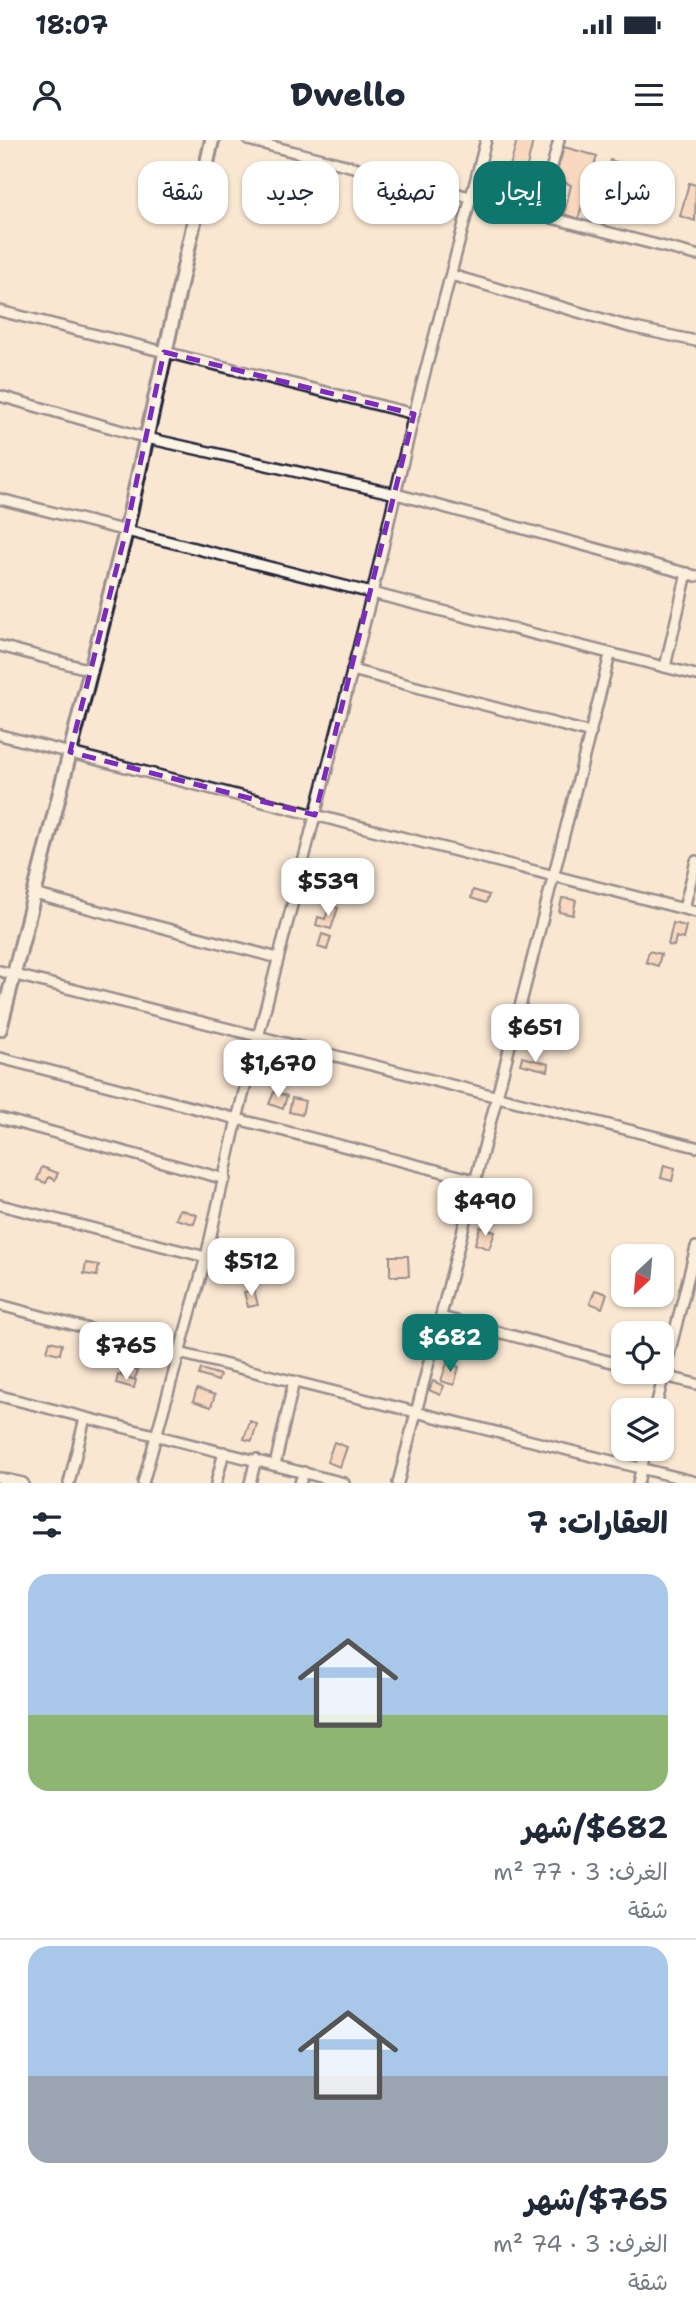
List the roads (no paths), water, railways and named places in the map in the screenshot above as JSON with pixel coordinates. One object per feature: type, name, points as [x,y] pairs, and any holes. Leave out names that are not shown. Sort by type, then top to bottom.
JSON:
[{"type":"street","points":[[0,1029],[126,531],[212,140]]},
{"type":"street","points":[[247,140],[471,197]]},
{"type":"street","points":[[144,1483],[206,1257],[237,1119],[372,594],[414,414],[486,140]]},
{"type":"street","points":[[553,161],[559,140]]},
{"type":"street","points":[[566,222],[696,255]]},
{"type":"street","points":[[451,275],[630,327],[696,341]]},
{"type":"street","points":[[0,311],[414,414]]},
{"type":"street","points":[[0,396],[147,438],[396,494],[692,575],[665,667]]},
{"type":"street","points":[[0,499],[696,675]]},
{"type":"street","points":[[0,646],[91,670]]},
{"type":"street","points":[[398,1483],[496,1097],[556,876],[610,655]]},
{"type":"street","points":[[352,670],[591,733]]},
{"type":"street","points":[[0,735],[696,912]]},
{"type":"street","points":[[684,908],[696,861]]},
{"type":"street","points":[[34,894],[278,958]]},
{"type":"street","points":[[0,971],[696,1147]]},
{"type":"street","points":[[0,1058],[475,1180]]},
{"type":"street","points":[[0,1118],[225,1179]]},
{"type":"street","points":[[0,1205],[206,1257]]},
{"type":"street","points":[[674,1336],[696,1247]]},
{"type":"street","points":[[0,1305],[179,1353],[696,1482]]},
{"type":"street","points":[[440,1317],[611,1362]]},
{"type":"street","points":[[674,1378],[696,1384]]},
{"type":"street","points":[[275,1465],[294,1381]]},
{"type":"street","points":[[0,1396],[345,1483]]},
{"type":"street","points":[[69,1483],[85,1418]]},
{"type":"street","points":[[216,1483],[224,1452]]},
{"type":"street","points":[[250,1483],[256,1459]]},
{"type":"street","points":[[638,1483],[643,1461]]},
{"type":"street","points":[[300,1483],[304,1472]]},
{"type":"street","points":[[2,1480],[23,1483]]}]
